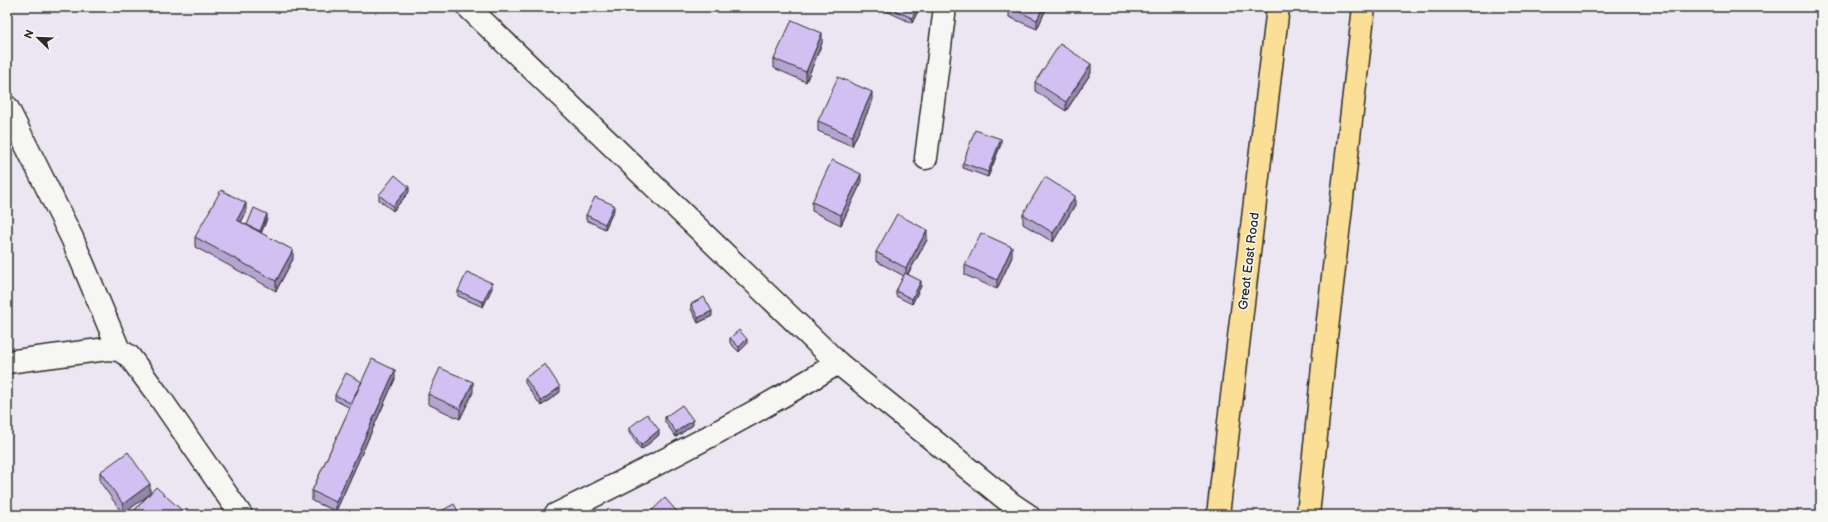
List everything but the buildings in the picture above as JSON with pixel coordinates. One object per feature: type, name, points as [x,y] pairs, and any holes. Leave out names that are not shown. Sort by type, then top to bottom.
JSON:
[{"type":"main road","name":"Great East Road","points":[[1218,515],[1278,7]]},
{"type":"main road","points":[[1308,515],[1325,346],[1364,7]]},
{"type":"street","points":[[468,7],[838,363],[1012,505],[1028,515]]},
{"type":"street","points":[[926,158],[945,7]]},
{"type":"street","points":[[7,107],[72,238],[119,350]]},
{"type":"street","points":[[7,362],[107,349],[119,350],[129,356],[158,395],[241,515]]},
{"type":"street","points":[[555,515],[610,488],[794,390],[838,363]]}]
